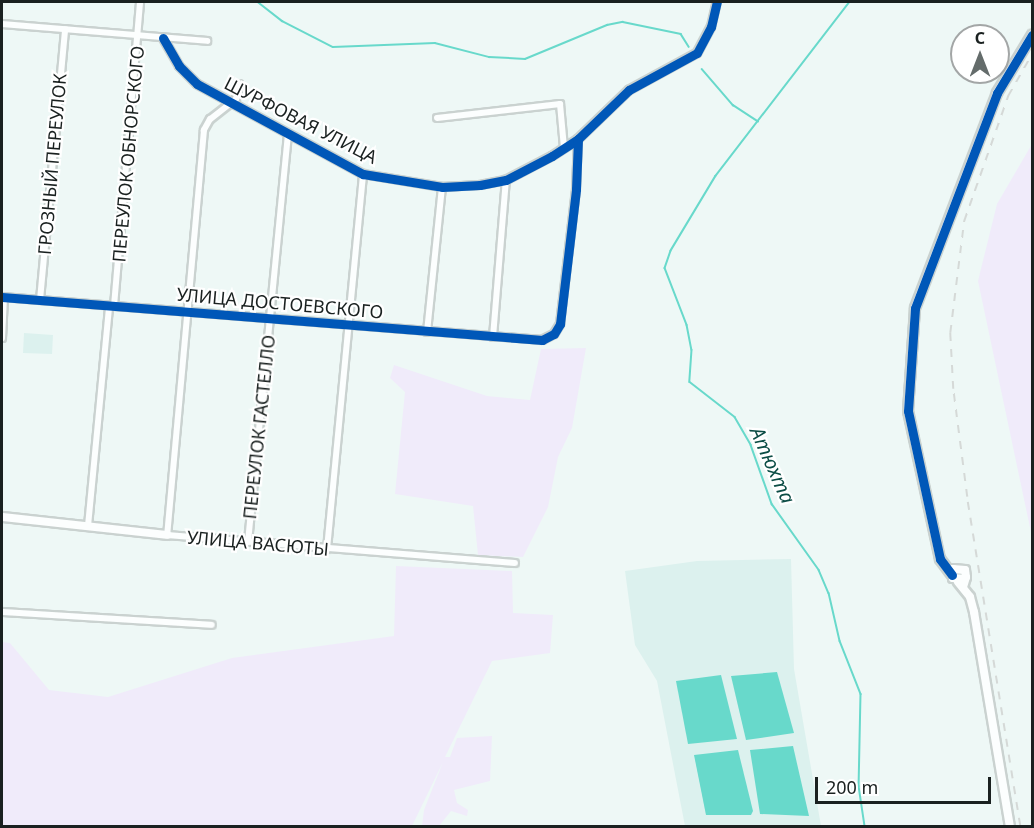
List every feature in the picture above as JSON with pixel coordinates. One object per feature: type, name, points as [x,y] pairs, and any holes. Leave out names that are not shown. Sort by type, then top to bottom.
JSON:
[{"type":"street","name":"ПЕРЕУЛОК ОБНОРСКОГО","points":[[88,526],[139,36],[140,2]]},
{"type":"street","name":"ШУРФОВАЯ УЛИЦА","points":[[163,38],[179,66],[197,84],[230,105],[363,174],[442,187],[506,180],[578,139],[629,90],[697,53],[711,27],[717,2]]},
{"type":"street","points":[[2,24],[207,41]]},
{"type":"street","name":"ГРОЗНЫЙ ПЕРЕУЛОК","points":[[40,300],[65,29]]},
{"type":"street","points":[[1010,826],[974,612],[962,583],[950,571],[933,533],[908,411],[915,308],[997,93],[1032,36]]},
{"type":"street","points":[[167,535],[204,130],[210,119],[236,99],[240,84]]},
{"type":"street","points":[[436,118],[560,104],[564,148]]},
{"type":"street","name":"ПЕРЕУЛОК ГАСТЕЛЛО","points":[[248,542],[288,134]]},
{"type":"street","name":"УЛИЦА ДОСТОЕВСКОГО","points":[[3,297],[542,340],[554,334],[560,324],[576,189],[578,139]]},
{"type":"street","points":[[327,549],[363,174]]},
{"type":"street","points":[[493,337],[506,180]]},
{"type":"street","points":[[427,332],[442,187]]},
{"type":"street","points":[[2,338],[3,297]]},
{"type":"street","name":"УЛИЦА ВАСЮТЫ","points":[[2,517],[167,535],[515,563]]},
{"type":"street","points":[[950,571],[965,570],[962,583]]},
{"type":"street","points":[[2,612],[212,625]]},
{"type":"shaded area","points":[[1032,144],[1032,537],[978,281],[997,204]]},
{"type":"shaded area","points":[[24,333],[53,335],[52,354],[23,353]]},
{"type":"shaded area","points":[[586,348],[572,428],[558,457],[548,507],[523,557],[478,555],[473,506],[395,494],[405,392],[390,378],[394,365],[487,396],[530,400],[541,349]]},
{"type":"shaded area","points":[[791,559],[794,669],[821,826],[685,826],[657,681],[635,645],[625,571],[697,561]]},
{"type":"shaded area","points":[[396,566],[512,571],[513,613],[553,615],[550,653],[492,661],[445,757],[450,757],[457,738],[492,736],[490,781],[454,790],[457,803],[468,810],[467,816],[451,811],[439,826],[422,826],[424,810],[443,762],[412,826],[2,826],[2,642],[10,643],[49,690],[108,697],[232,658],[394,636]]},
{"type":"shaded area","points":[[777,672],[794,733],[746,740],[731,676]]},
{"type":"shaded area","points":[[721,675],[737,739],[688,744],[676,681]]},
{"type":"shaded area","points":[[793,746],[809,816],[760,814],[750,750]]},
{"type":"shaded area","points":[[738,750],[753,811],[751,815],[706,815],[694,755]]},
{"type":"waterway","points":[[258,2],[282,21],[333,47],[435,43],[489,57],[525,59],[607,25],[623,22],[681,34],[689,47]]},
{"type":"waterway","name":"Атюхта","points":[[850,2],[716,176],[671,251],[665,268],[687,325],[692,350],[690,382],[735,417],[751,445],[772,504],[819,570],[829,593],[840,641],[861,694],[859,786],[865,826]]},
{"type":"waterway","points":[[702,69],[733,105],[758,121]]},
{"type":"railway","points":[[1020,826],[967,497],[953,389],[950,333],[964,221],[1008,96],[1032,54]]},
{"type":"cycle path","points":[[163,38],[179,66],[197,84],[363,174],[442,187],[480,185],[506,180],[552,156],[578,139],[629,90],[697,53],[711,27],[717,2]]},
{"type":"cycle path","points":[[952,575],[940,559],[908,411],[915,308],[997,93],[1032,35]]},
{"type":"cycle path","points":[[2,297],[542,340],[554,334],[560,324],[576,189],[578,139]]}]
